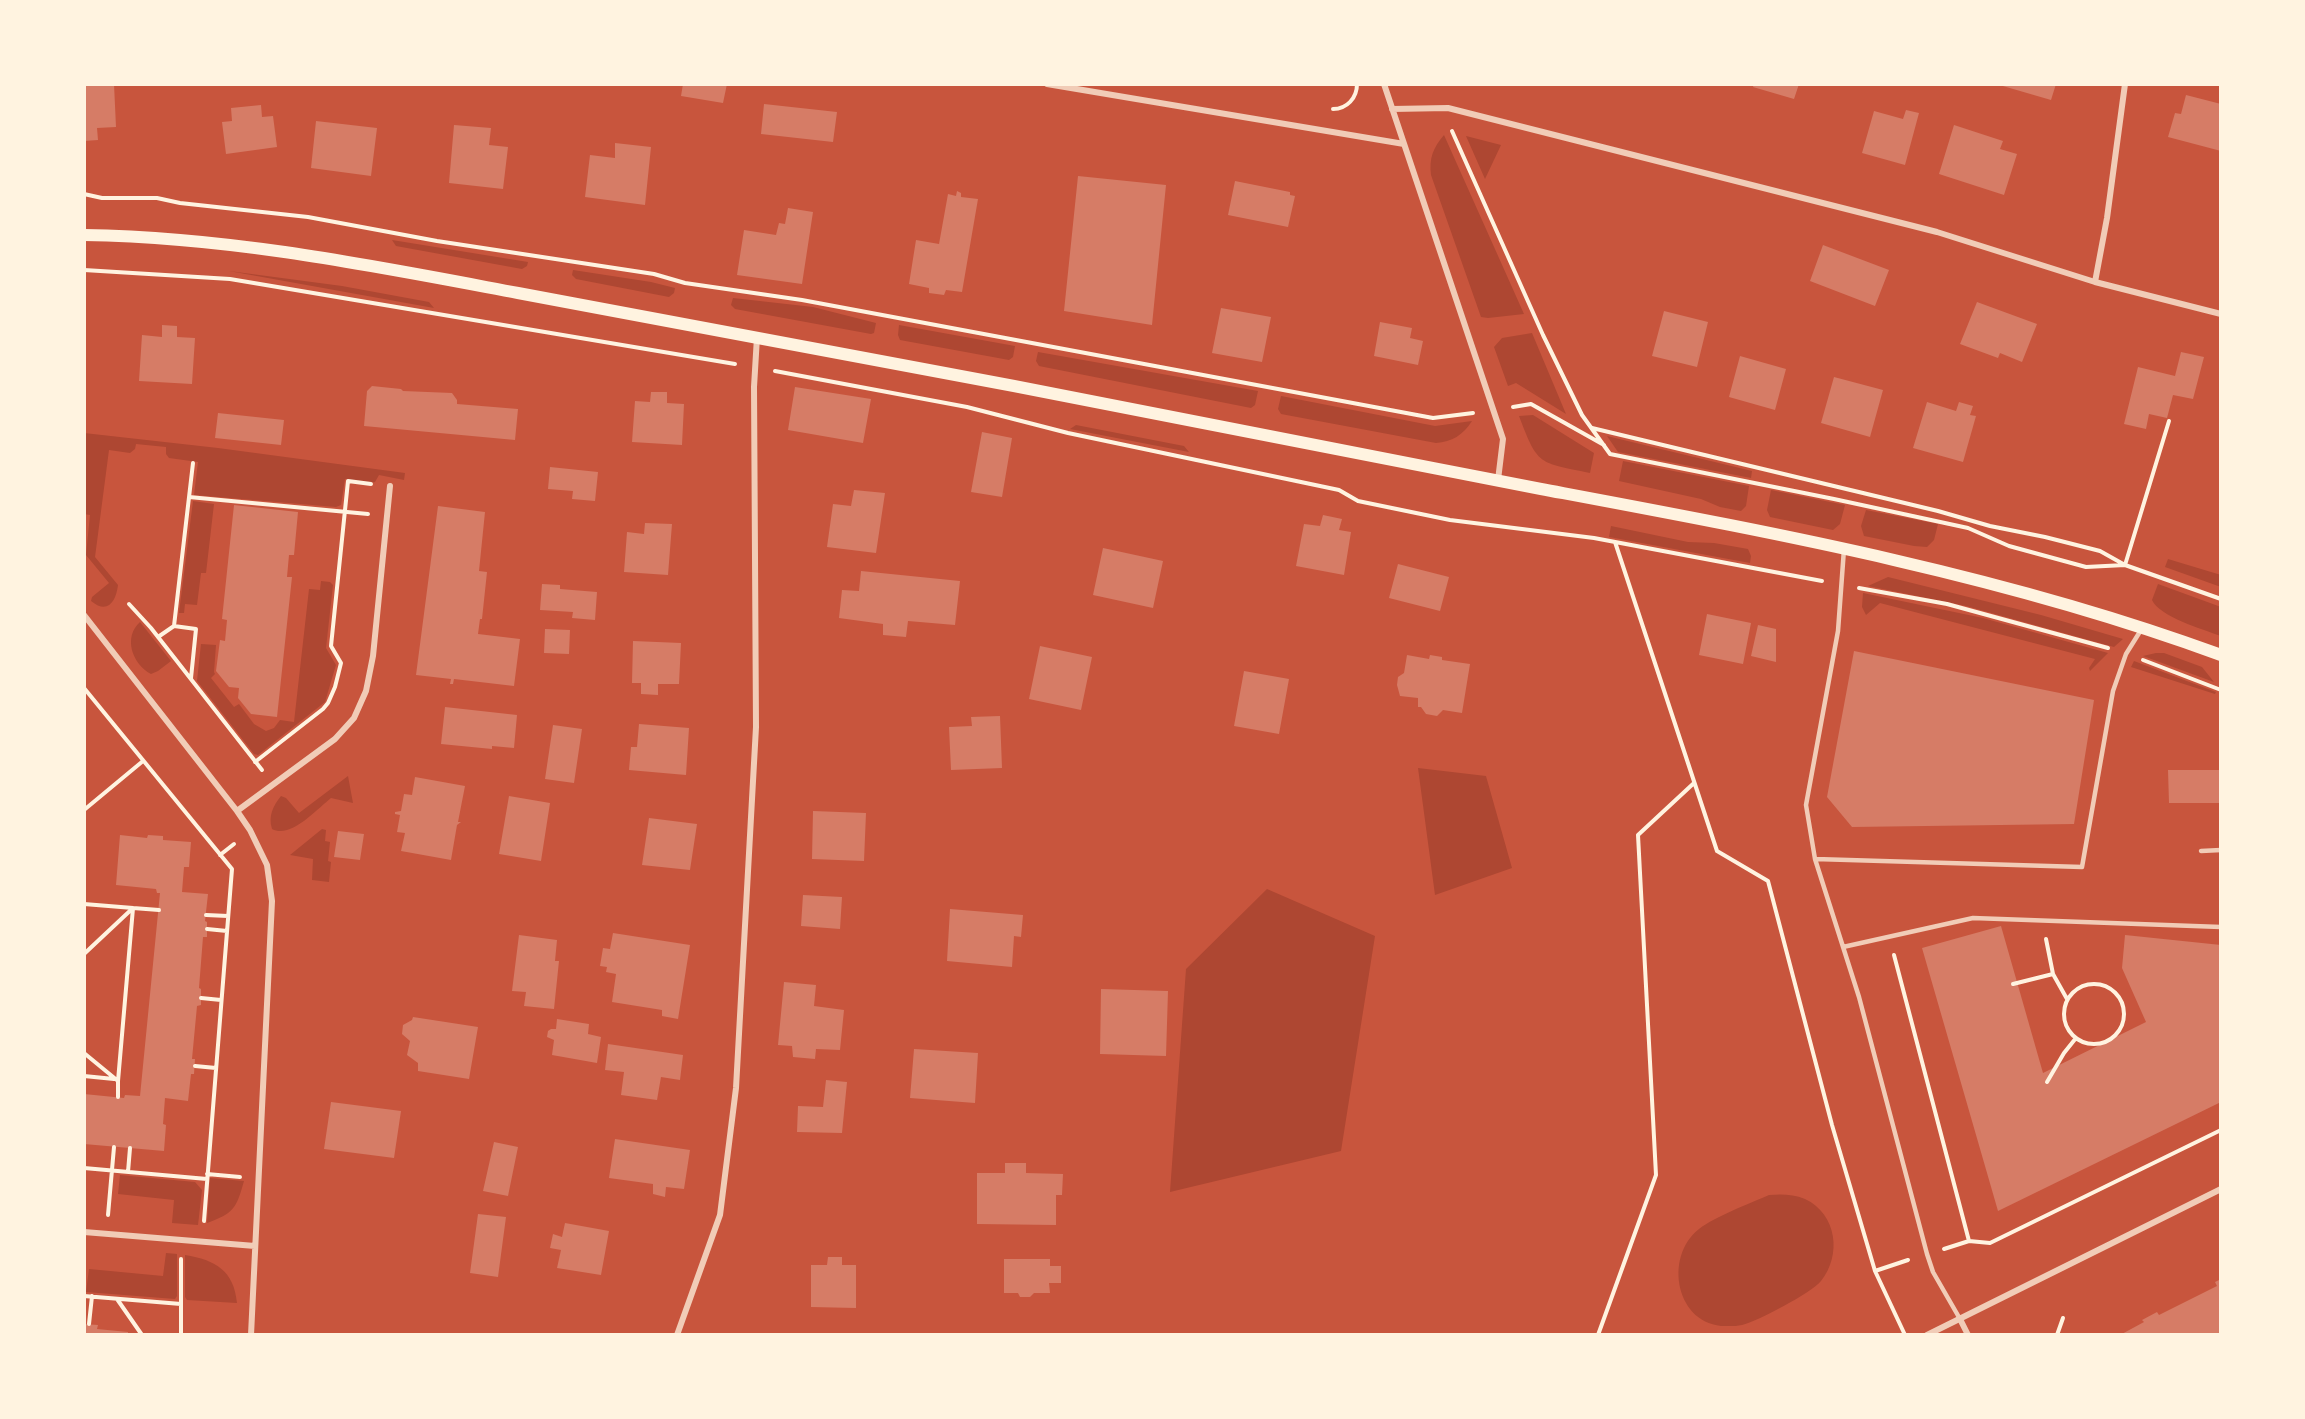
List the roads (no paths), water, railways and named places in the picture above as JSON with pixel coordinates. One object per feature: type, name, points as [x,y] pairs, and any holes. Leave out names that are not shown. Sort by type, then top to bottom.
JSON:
[{"type":"main road","points":[[84,235],[126,236],[318,256],[757,337],[1498,480],[1844,549],[2003,585],[2142,626],[2221,656]]},
{"type":"street","points":[[1047,84],[1404,144]]},
{"type":"street","points":[[1384,84],[1503,439],[1498,480]]},
{"type":"street","points":[[2095,282],[2107,218],[2125,84]]},
{"type":"street","points":[[1392,109],[1448,108],[1937,232],[2095,282],[2221,314]]},
{"type":"street","points":[[677,1335],[720,1215],[736,1088],[756,727],[754,387],[757,337]]},
{"type":"street","points":[[237,812],[335,739],[354,718],[366,692],[374,656],[390,486]]},
{"type":"street","points":[[84,615],[237,812],[250,830],[267,866],[272,901],[251,1335]]},
{"type":"street","points":[[1927,1335],[2221,1189]]},
{"type":"street","points":[[84,1232],[255,1246]]},
{"type":"street","points":[[1960,1319],[1968,1335]]},
{"type":"lane","points":[[1844,549],[1838,631],[1806,805],[1815,859],[1858,997],[1933,1272],[1960,1319]]},
{"type":"lane","points":[[1815,859],[2082,867],[2113,691],[2126,654],[2140,634],[2142,626]]},
{"type":"lane","points":[[2201,851],[2221,850]]},
{"type":"lane","points":[[1843,947],[1973,918],[2221,927]]}]
